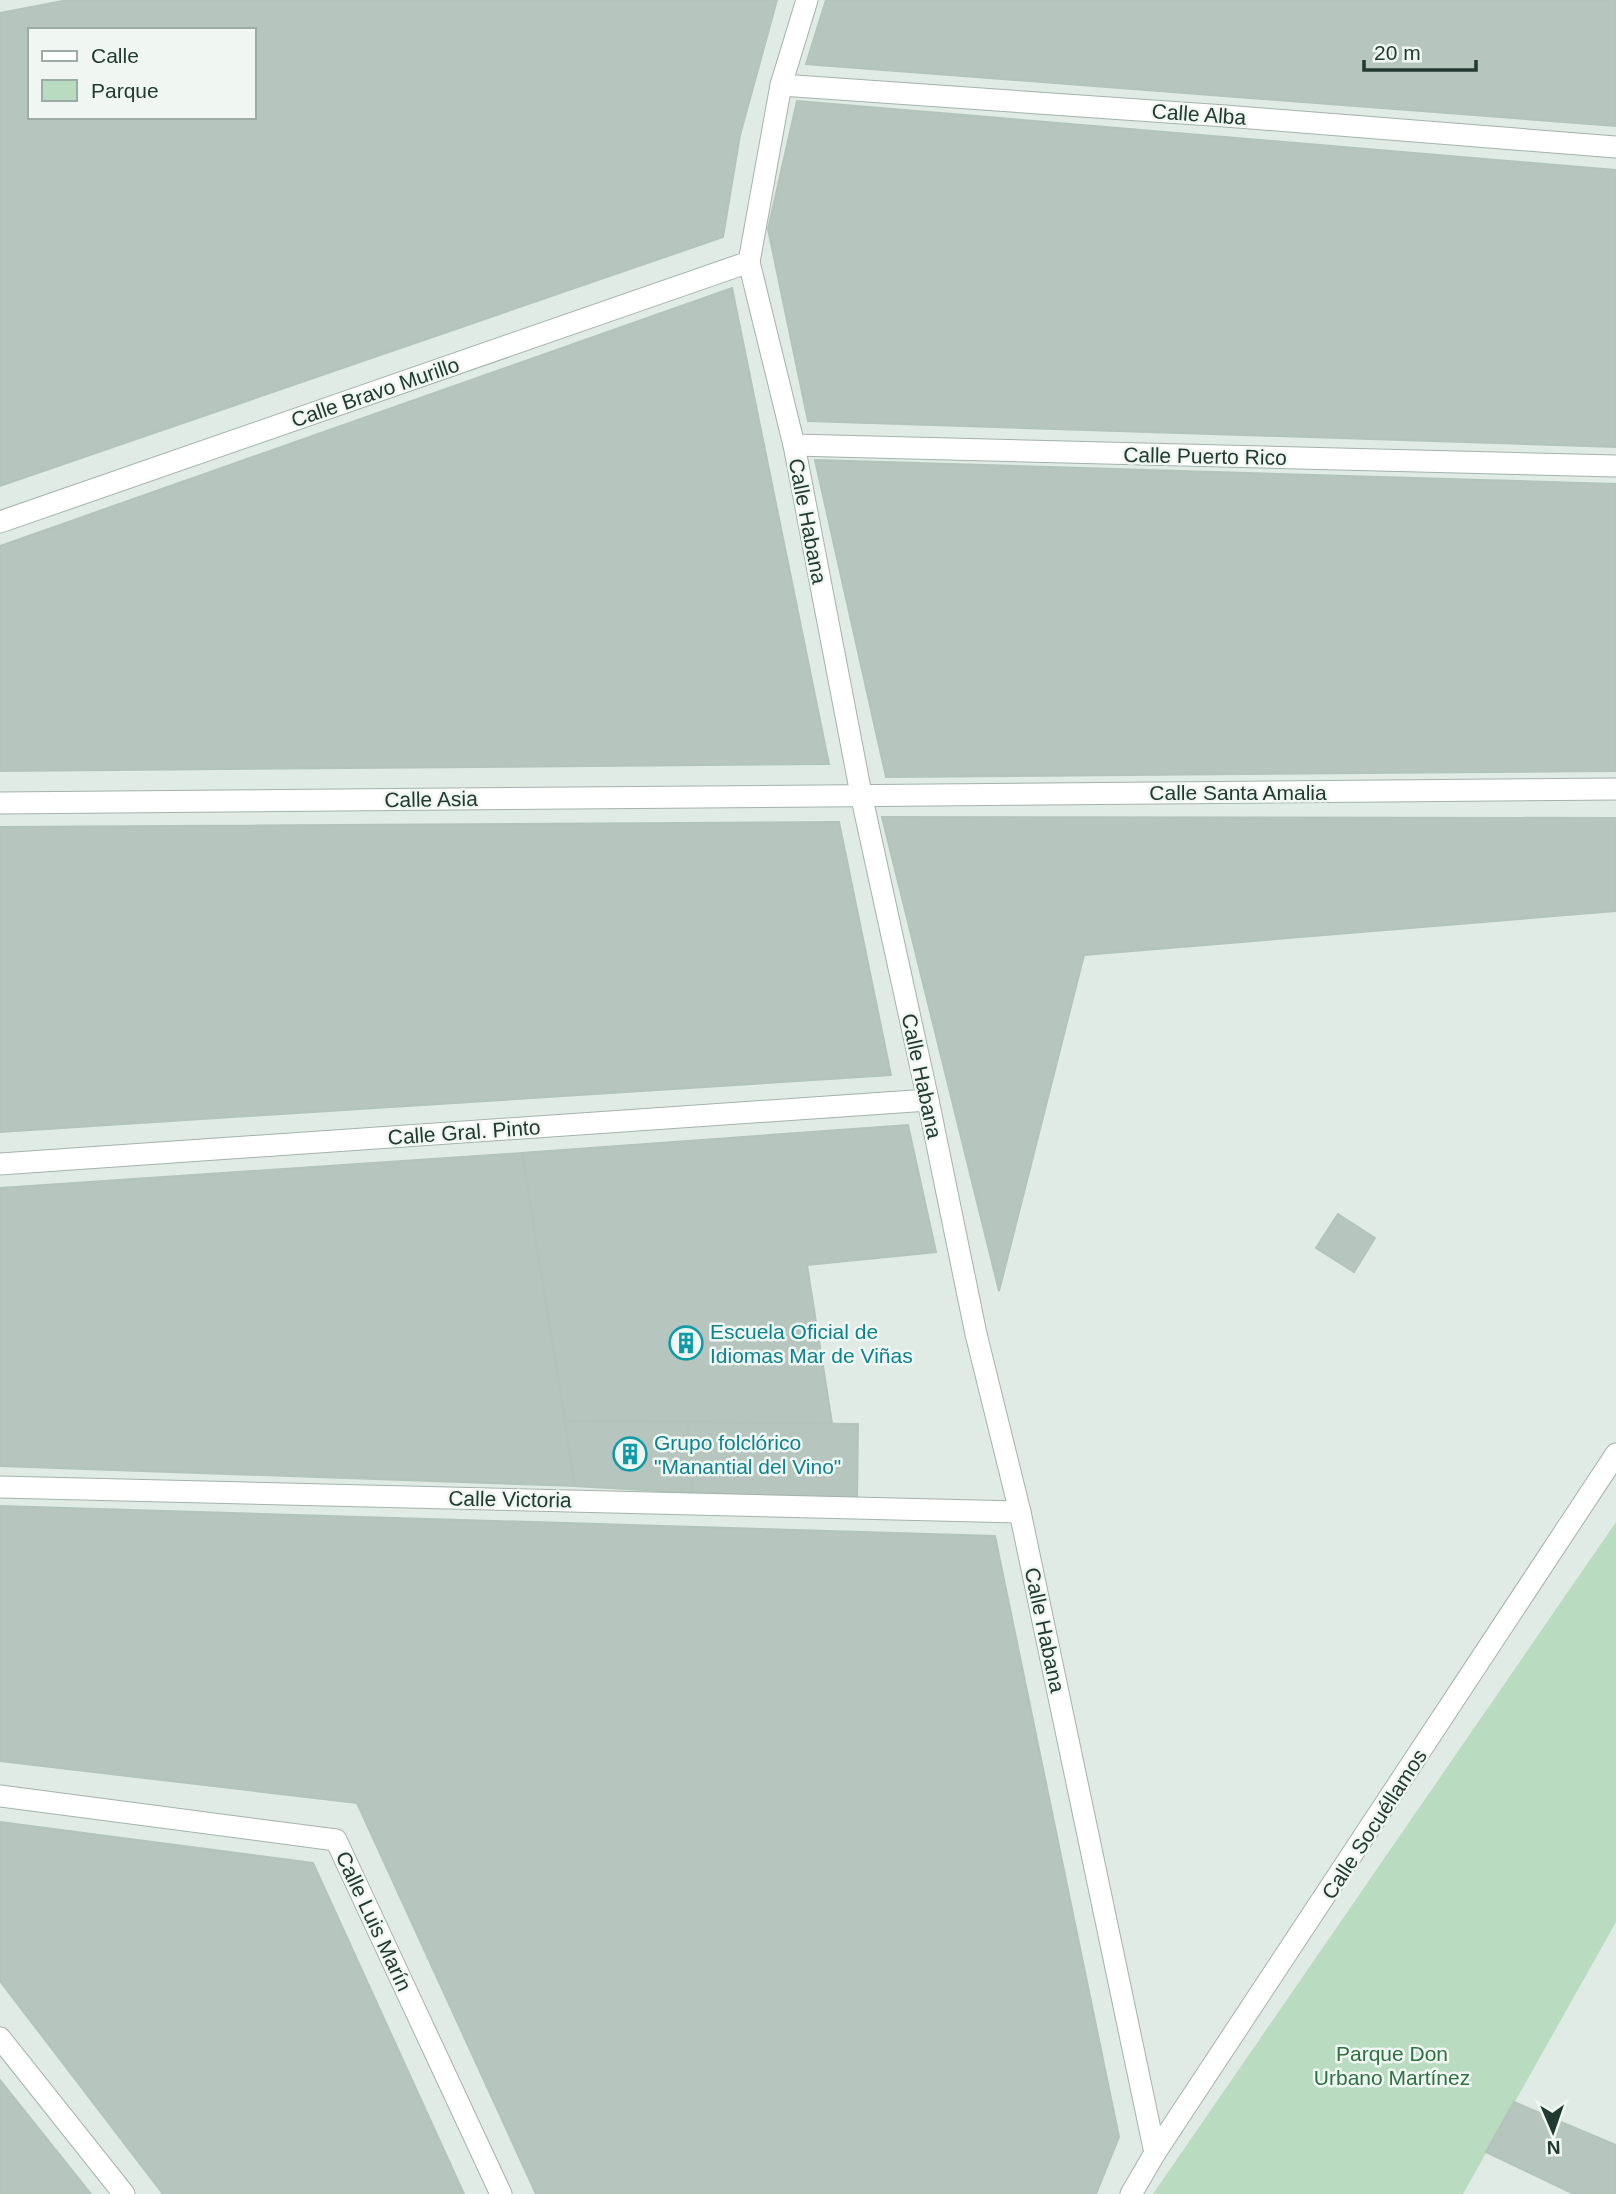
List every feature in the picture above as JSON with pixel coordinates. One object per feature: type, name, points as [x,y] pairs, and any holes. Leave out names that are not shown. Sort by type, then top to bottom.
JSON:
[{"type":"street","name":"Calle Habana","points":[[807,0],[781,85],[749,262],[793,446],[861,794],[928,1100],[975,1334],[1020,1513],[1155,2153]]},
{"type":"street","name":"Calle Alba","points":[[781,85],[1616,147]]},
{"type":"street","name":"Calle Bravo Murillo","points":[[0,522],[749,262]]},
{"type":"street","name":"Calle Puerto Rico","points":[[793,446],[1616,466]]},
{"type":"street","name":"Calle Santa Amalia","points":[[861,794],[1616,789]]},
{"type":"street","name":"Calle Asia","points":[[0,803],[861,794]]},
{"type":"street","name":"Calle Gral. Pinto","points":[[0,1164],[928,1100]]},
{"type":"street","name":"Calle Socuéllamos","points":[[1131,2194],[1155,2153],[1616,1454]]},
{"type":"street","name":"Calle Victoria","points":[[0,1487],[1020,1513]]},
{"type":"street","name":"Calle Luis Marín","points":[[0,1796],[336,1840],[501,2194]]},
{"type":"street","points":[[0,2038],[124,2194]]},
{"type":"green space","name":"Parque Don Urbano Martínez","points":[[1616,1522],[1616,1922],[1463,2194],[1153,2194]]},
{"type":"building","points":[[68,0],[777,0],[740,135],[723,237],[0,486],[0,13]]},
{"type":"building","points":[[826,0],[1616,0],[1616,126],[806,64]]},
{"type":"building","points":[[797,101],[1616,170],[1616,447],[808,421],[768,229]]},
{"type":"building","points":[[732,288],[829,764],[0,771],[0,546]]},
{"type":"building","points":[[815,460],[1616,484],[1616,771],[886,777]]},
{"type":"building","points":[[882,817],[1616,818],[1616,911],[1084,955],[999,1291]]},
{"type":"building","points":[[839,822],[891,1075],[0,1132],[0,827]]},
{"type":"building","name":"Escuela Oficial de Idiomas Mar de Viñas","points":[[908,1125],[936,1252],[807,1265],[832,1423],[565,1421],[522,1153]]},
{"type":"building","points":[[522,1153],[575,1486],[0,1466],[0,1188]]},
{"type":"building","points":[[1338,1214],[1375,1238],[1354,1272],[1316,1248]]},
{"type":"building","name":"Grupo folclórico \"Manantial del Vino\"","points":[[565,1421],[688,1422],[693,1493],[575,1486]]},
{"type":"building","points":[[688,1422],[858,1424],[857,1499],[693,1493]]},
{"type":"building","points":[[0,1506],[995,1536],[1119,2137],[1096,2194],[536,2194],[357,1803],[0,1761]]},
{"type":"building","points":[[0,1822],[313,1863],[464,2194],[163,2194],[0,1981]]},
{"type":"building","points":[[0,2080],[91,2194],[0,2194]]},
{"type":"building","points":[[1514,2102],[1616,2145],[1616,2194],[1574,2194],[1486,2152]]},
{"type":"place","name":"Escuela Oficial de Idiomas Mar de Viñas","points":[[686,1343]]},
{"type":"place","name":"Grupo folclórico \"Manantial del Vino\"","points":[[630,1454]]}]
